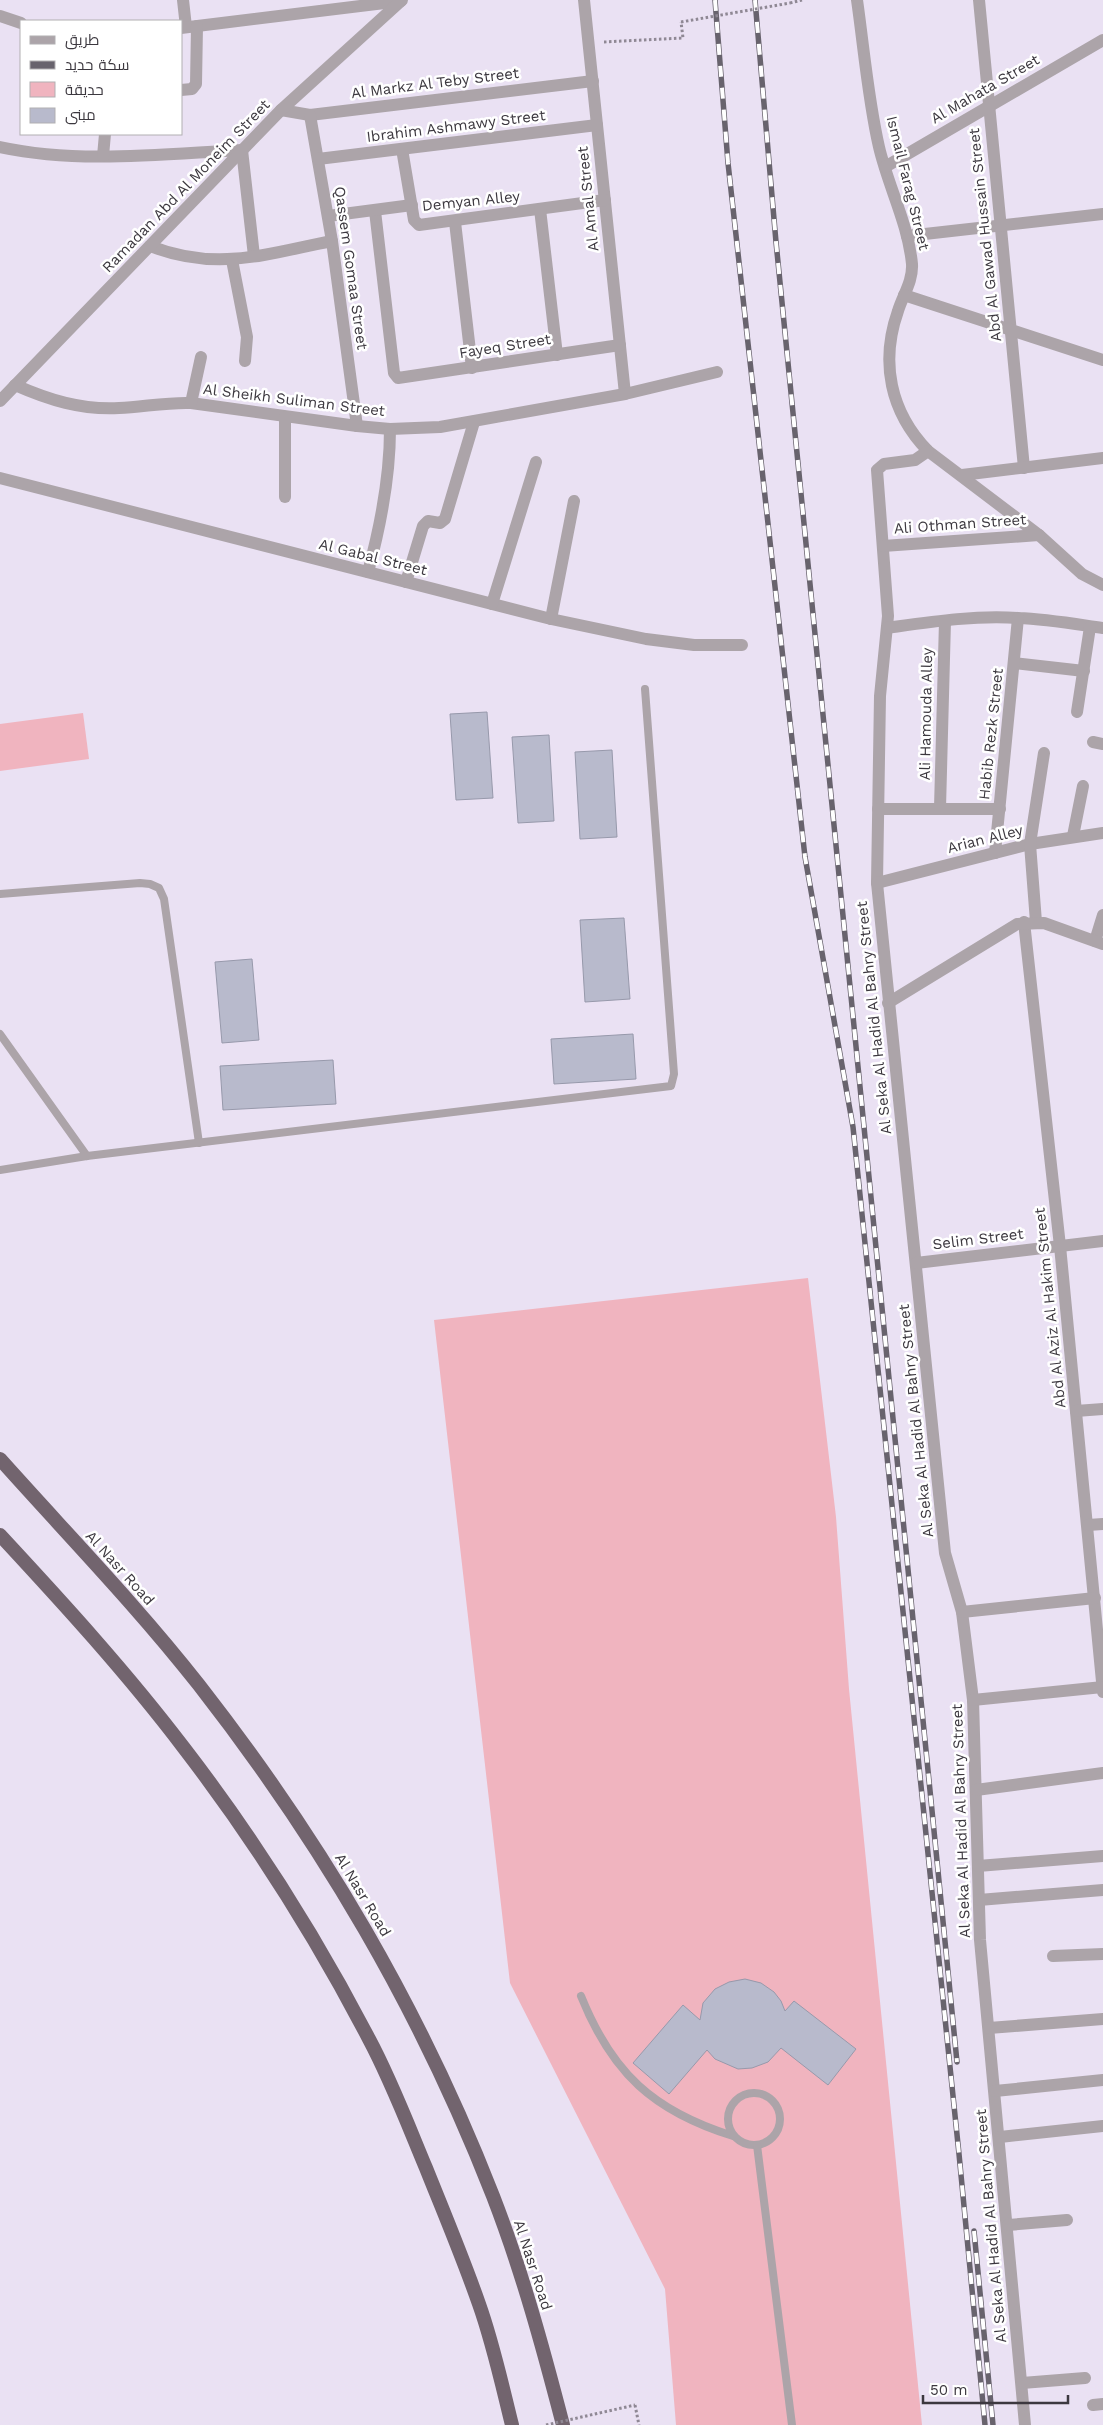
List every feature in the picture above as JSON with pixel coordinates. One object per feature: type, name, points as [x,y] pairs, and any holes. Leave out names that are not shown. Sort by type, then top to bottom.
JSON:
[{"type":"highway","name":"Al Nasr Road","points":[[0,1459],[133,1606],[198,1684],[274,1787],[316,1848],[369,1934],[417,2023],[458,2110],[494,2199],[526,2289],[563,2425]]},
{"type":"highway","points":[[0,1535],[76,1616],[185,1750],[246,1835],[328,1965],[370,2040],[447,2219],[480,2306],[512,2425]]},
{"type":"street","points":[[182,90],[192,89],[196,84],[183,0]]},
{"type":"street","name":"Al Amal Street","points":[[584,0],[625,394]]},
{"type":"street","name":"Ismail Farag Street","points":[[858,0],[875,126],[885,167],[907,236],[912,270],[909,286],[891,330],[890,374],[893,395],[901,416],[912,435],[928,451]]},
{"type":"street","name":"Abd Al Gawad Hussain Street","points":[[979,0],[1024,468]]},
{"type":"street","points":[[188,27],[401,1]]},
{"type":"street","name":"Ramadan Abd Al Moneim Street","points":[[0,401],[281,110],[401,1]]},
{"type":"street","points":[[0,16],[20,23]]},
{"type":"street","name":"Al Mahata Street","points":[[885,167],[1103,40]]},
{"type":"street","name":"Al Markz Al Teby Street","points":[[281,110],[310,115],[593,81]]},
{"type":"street","name":"Qassem Gomaa Street","points":[[310,115],[332,241],[357,426]]},
{"type":"street","name":"Ibrahim Ashmawy Street","points":[[318,159],[597,125]]},
{"type":"street","points":[[103,156],[105,135]]},
{"type":"street","points":[[0,147],[52,155],[103,156],[242,150],[254,256]]},
{"type":"street","name":"Demyan Alley","points":[[402,149],[414,220],[419,225],[455,222],[605,200]]},
{"type":"street","points":[[328,216],[412,205]]},
{"type":"street","name":"Fayeq Street","points":[[375,210],[395,376],[402,378],[620,345]]},
{"type":"street","points":[[540,210],[557,355]]},
{"type":"street","points":[[907,236],[1103,214]]},
{"type":"street","points":[[455,222],[472,368]]},
{"type":"street","points":[[150,246],[190,258],[232,260],[332,241]]},
{"type":"street","points":[[232,260],[247,337],[245,360]]},
{"type":"street","points":[[904,295],[1103,360]]},
{"type":"street","points":[[191,403],[201,357]]},
{"type":"street","name":"Al Sheikh Suliman Street","points":[[15,385],[45,399],[81,407],[120,408],[176,402],[191,403],[285,417],[390,429],[440,427],[474,422],[625,394],[717,372]]},
{"type":"street","points":[[285,417],[286,496]]},
{"type":"street","points":[[406,582],[423,526],[428,521],[440,523],[446,516],[474,422]]},
{"type":"street","points":[[368,572],[386,494],[390,429]]},
{"type":"street","name":"Ali Othman Street","points":[[928,451],[962,474],[1039,535],[1075,568],[1103,585]]},
{"type":"street","name":"Al Seka Al Hadid Al Bahry Street","points":[[928,451],[915,460],[884,464],[878,468],[888,601],[880,696],[877,883],[945,1553],[962,1612],[973,1700],[979,1900],[1025,2425]]},
{"type":"street","points":[[962,474],[1103,458]]},
{"type":"street","points":[[492,604],[536,462]]},
{"type":"street","name":"Al Gabal Street","points":[[0,478],[551,619],[646,639],[694,644],[742,645]]},
{"type":"street","points":[[551,619],[574,501]]},
{"type":"street","name":"Ali Othman Street","points":[[883,546],[1039,535]]},
{"type":"street","points":[[887,628],[945,620],[1018,618],[1097,628],[1084,671],[1077,712]]},
{"type":"street","name":"Habib Rezk Street","points":[[995,853],[1018,618]]},
{"type":"street","name":"Ali Hamouda Alley","points":[[940,808],[945,620]]},
{"type":"street","points":[[1014,662],[1084,671]]},
{"type":"street","name":"Abd Al Aziz Al Hakim Street","points":[[1044,753],[1030,844],[1030,922],[1103,1692]]},
{"type":"street","points":[[1073,836],[1082,786]]},
{"type":"street","points":[[878,808],[1000,809]]},
{"type":"street","name":"Arian Alley","points":[[877,883],[1030,844],[1073,836],[1103,833]]},
{"type":"street","points":[[888,1003],[1010,927],[1030,922],[1052,925],[1099,943],[1103,915]]},
{"type":"street","name":"Selim Street","points":[[916,1263],[1103,1241]]},
{"type":"street","points":[[1076,1411],[1103,1409]]},
{"type":"street","points":[[1088,1525],[1103,1524]]},
{"type":"street","points":[[962,1612],[1095,1598]]},
{"type":"street","points":[[973,1700],[1103,1687]]},
{"type":"street","points":[[976,1790],[1103,1773]]},
{"type":"street","points":[[978,1866],[1103,1856]]},
{"type":"street","points":[[979,1900],[1103,1890]]},
{"type":"street","points":[[1053,1956],[1103,1954]]},
{"type":"street","points":[[989,2028],[1103,2019]]},
{"type":"street","points":[[995,2091],[1103,2080]]},
{"type":"street","points":[[1000,2137],[1103,2126]]},
{"type":"street","points":[[1008,2225],[1067,2220]]},
{"type":"street","points":[[1022,2383],[1085,2378]]},
{"type":"lane","points":[[0,1170],[87,1156],[671,1086],[674,1074],[645,689]]},
{"type":"lane","points":[[0,894],[133,883],[150,884],[159,888],[164,899],[199,1143]]},
{"type":"lane","points":[[0,1034],[87,1156]]},
{"type":"lane","points":[[581,1996],[592,2024],[608,2051],[627,2075],[644,2091],[675,2113],[703,2126],[733,2136],[744,2144],[757,2146],[769,2141],[777,2132],[780,2119],[778,2107],[769,2097],[757,2092],[745,2094],[734,2101],[728,2112],[728,2124],[733,2136]]},
{"type":"lane","points":[[757,2146],[792,2425]]},
{"type":"path","points":[[588,43],[683,38],[681,22],[802,0]]},
{"type":"path","points":[[546,2425],[635,2405],[639,2425]]},
{"type":"green space","points":[[83,713],[89,759],[0,771],[0,724]]},
{"type":"green space","points":[[808,1278],[836,1517],[849,1689],[922,2425],[676,2425],[665,2289],[510,1983],[434,1320]]},
{"type":"building","points":[[487,712],[493,798],[456,800],[450,714]]},
{"type":"building","points":[[549,735],[554,821],[518,823],[512,737]]},
{"type":"building","points":[[612,750],[617,837],[580,839],[575,752]]},
{"type":"building","points":[[624,918],[630,999],[585,1002],[580,920]]},
{"type":"building","points":[[252,959],[259,1040],[222,1043],[215,962]]},
{"type":"building","points":[[633,1034],[636,1079],[554,1084],[551,1039]]},
{"type":"building","points":[[333,1060],[336,1104],[223,1110],[220,1066]]},
{"type":"building","points":[[745,1979],[761,1983],[774,1992],[781,2001],[785,2011],[794,2001],[856,2049],[828,2085],[781,2048],[768,2062],[752,2068],[738,2069],[715,2059],[707,2050],[669,2094],[633,2063],[683,2005],[700,2020],[703,2003],[715,1989],[729,1982]]},
{"type":"railway","points":[[715,0],[728,163],[805,857],[853,1127],[959,2154],[985,2425]]},
{"type":"railway","points":[[755,0],[776,242],[957,2062]]},
{"type":"railway","points":[[974,2231],[993,2425]]}]
